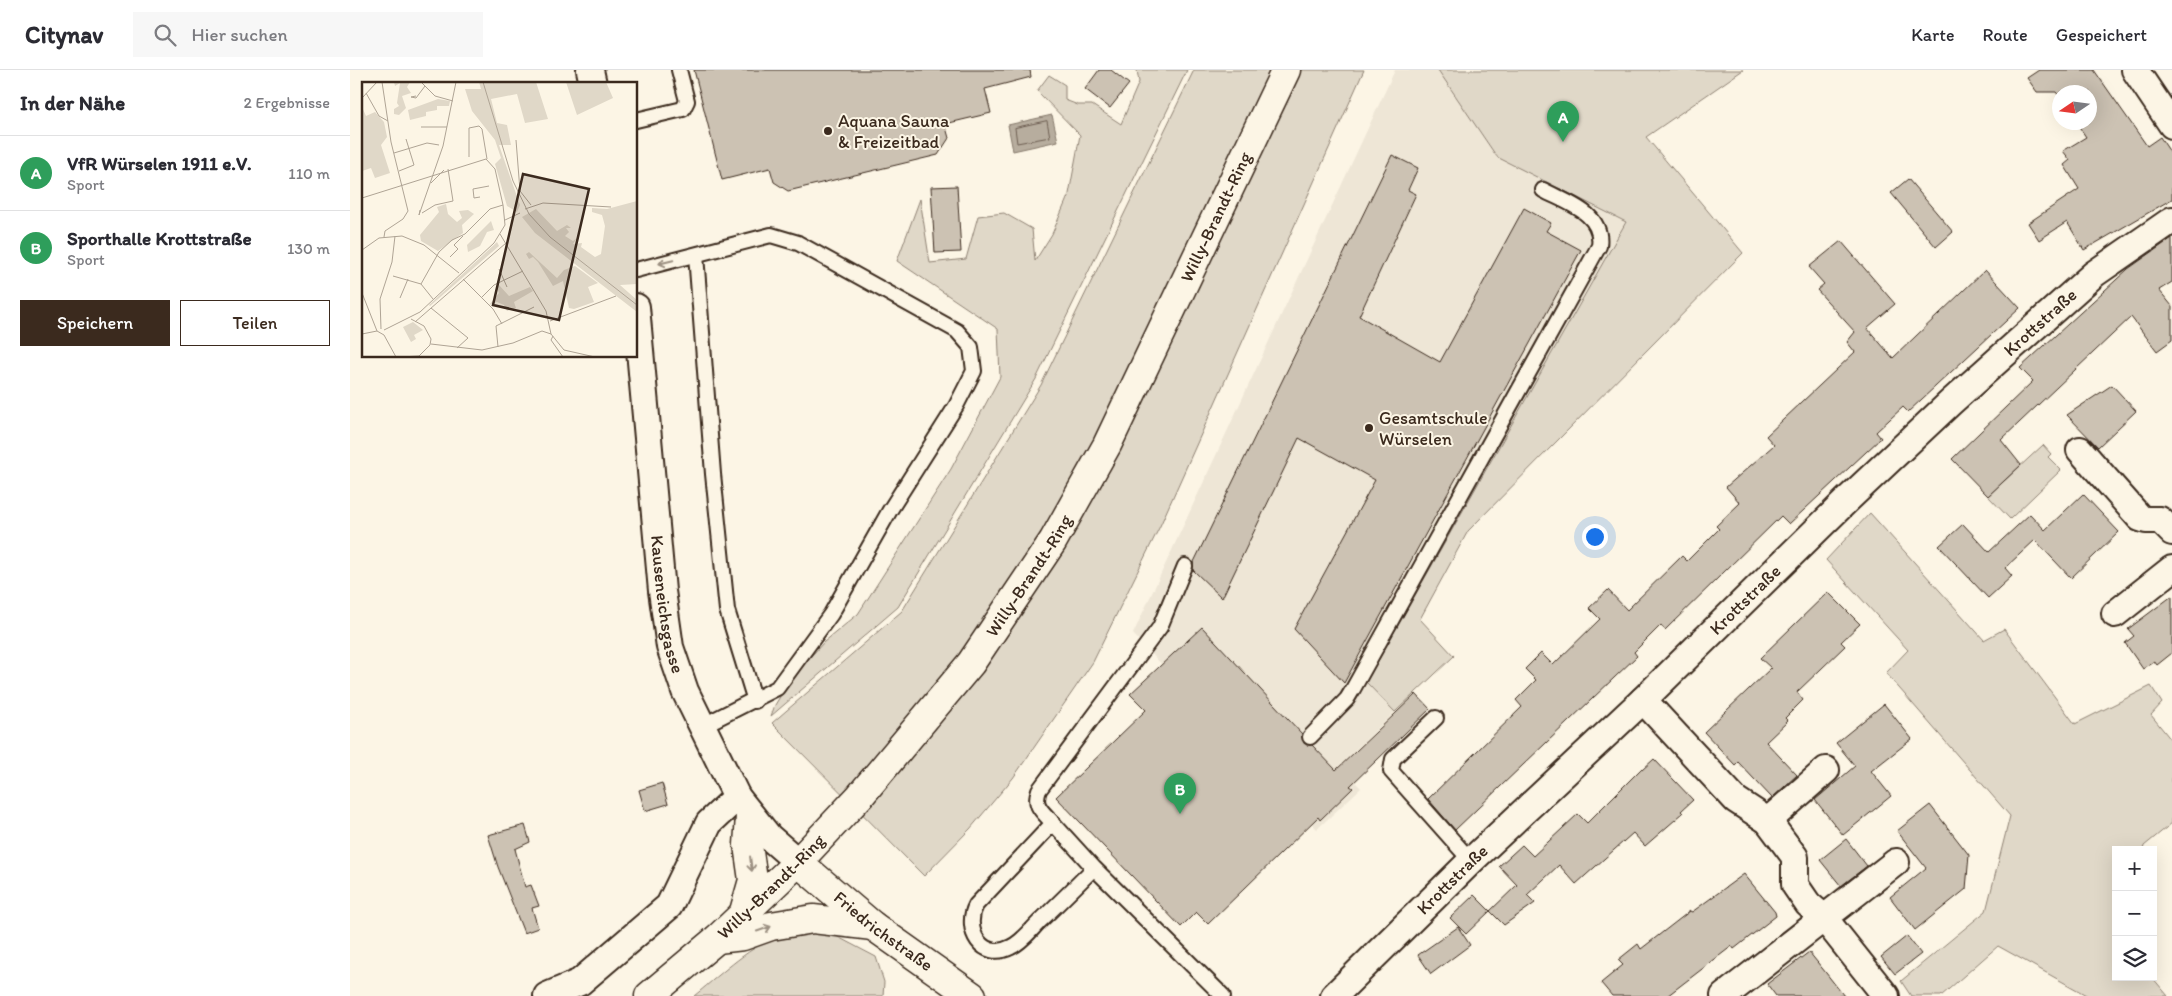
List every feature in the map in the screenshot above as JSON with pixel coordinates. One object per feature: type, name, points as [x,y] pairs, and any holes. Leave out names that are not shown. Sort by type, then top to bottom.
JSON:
[{"type":"main road","name":"Willy-Brandt-Ring","points":[[649,996],[717,939],[798,862],[860,796],[971,663],[1053,541],[1107,445],[1286,70]]},
{"type":"main road","points":[[743,915],[753,880],[744,806]]},
{"type":"main road","name":"Friedrichstraße","points":[[798,862],[873,926],[972,996]]},
{"type":"main road","points":[[717,939],[744,936],[771,926],[812,919],[873,926]]},
{"type":"street","points":[[2135,70],[2172,125]]},
{"type":"street","name":"Krottstraße","points":[[1334,996],[1471,862],[1642,700],[1846,500],[1958,396],[2094,274],[2172,220]]},
{"type":"street","name":"Kauseneichsgasse","points":[[638,326],[656,499],[662,591],[670,647],[686,691],[702,726],[744,806],[769,837],[798,862]]},
{"type":"street","points":[[2080,450],[2140,518],[2160,520],[2172,532]]},
{"type":"street","points":[[2115,614],[2172,569]]},
{"type":"street","points":[[1642,700],[1736,800],[1768,821],[1795,857],[1795,885],[1808,904],[1824,918],[1886,996]]},
{"type":"street","points":[[1768,821],[1826,770]]},
{"type":"street","points":[[547,996],[580,982],[669,906],[709,823],[744,806]]},
{"type":"street","points":[[1724,996],[1896,862]]},
{"type":"lane","points":[[638,120],[683,109],[686,106],[687,101],[679,70]]},
{"type":"lane","points":[[1310,737],[1347,699],[1353,689],[1599,246],[1600,238],[1594,220],[1586,213],[1543,190]]},
{"type":"lane","points":[[638,270],[771,235],[798,243],[957,331],[971,347],[974,371],[956,406],[890,510],[832,614],[777,688],[755,701],[702,726]]},
{"type":"lane","points":[[696,255],[711,456],[727,610],[755,701]]},
{"type":"lane","points":[[1185,566],[1160,627],[1039,790],[1035,800],[1037,805],[1094,868],[1223,996]]},
{"type":"lane","points":[[1436,718],[1393,759],[1391,771],[1471,862]]},
{"type":"lane","points":[[1053,823],[976,905],[971,916],[971,924],[977,941],[982,948],[993,951],[1011,947],[1094,868]]},
{"type":"shaded area","points":[[1137,70],[1187,70],[1036,379],[898,607],[771,716],[775,705],[791,678],[824,642],[858,614],[951,469],[1000,377],[998,329],[897,261],[920,199],[930,263],[966,259],[978,216],[1004,213],[1032,229],[1035,261],[1052,234],[1069,194],[1080,135],[1037,91],[1049,75],[1065,85],[1065,100],[1078,105],[1092,105],[1121,124],[1139,82]]},
{"type":"shaded area","points":[[1194,70],[1364,70],[1160,526],[1093,662],[1013,778],[970,829],[924,876],[772,723],[902,611],[1041,385]]},
{"type":"shaded area","name":"Gesamtschule Würselen","points":[[1395,70],[1438,70],[1497,157],[1626,222],[1366,682],[1395,712],[1339,766],[1361,788],[1317,829],[1133,634]]},
{"type":"shaded area","points":[[1438,70],[1743,70],[1646,137],[1743,253],[1468,531],[1420,619],[1454,656],[1395,712],[1366,682],[1626,222],[1497,157]]},
{"type":"shaded area","points":[[2043,445],[2051,454],[2048,457],[2061,470],[2010,519],[1988,496]]},
{"type":"shaded area","points":[[1870,513],[1984,640],[2004,629],[2075,724],[2151,686],[2162,703],[2151,715],[2172,741],[2172,823],[2144,846],[2112,846],[2112,981],[2155,981],[2168,996],[2088,996],[1998,946],[1941,996],[1911,996],[1901,981],[1986,911],[2010,816],[1886,673],[1908,650],[1826,560]]},
{"type":"shaded area","points":[[823,933],[836,936],[876,957],[884,982],[883,996],[694,996],[743,956],[764,943],[785,936]]},
{"type":"water","points":[[1052,115],[1058,141],[1013,151],[1008,125]]},
{"type":"building","name":"Aquana Sauna & Freizeitbad","points":[[694,70],[1030,70],[1031,77],[985,89],[991,113],[945,124],[949,138],[938,155],[788,191],[774,182],[770,168],[722,180]]},
{"type":"building","points":[[1099,70],[1111,70],[1129,84],[1110,108],[1085,89]]},
{"type":"building","points":[[2039,70],[2094,70],[2147,146],[2160,137],[2172,155],[2172,199],[2084,250],[2067,222],[2039,240],[2028,223],[2079,189],[2064,165],[2070,160],[2063,151],[2086,137],[2081,130],[2097,130],[2097,85],[2052,85],[2052,92],[2037,92],[2027,78]]},
{"type":"building","points":[[1392,155],[1418,168],[1408,190],[1416,194],[1359,316],[1440,362],[1524,208],[1551,223],[1546,231],[1581,250],[1344,683],[1294,629],[1375,480],[1299,438],[1222,598],[1193,570],[1193,564]]},
{"type":"building","points":[[1908,179],[1953,232],[1936,247],[1891,193]]},
{"type":"building","points":[[957,186],[961,252],[935,253],[931,187]]},
{"type":"building","points":[[2172,238],[2172,282],[2159,290],[2172,306],[2172,340],[2157,351],[2131,317],[2001,440],[2021,465],[1988,496],[1952,459],[2033,381],[2020,368],[2128,269]]},
{"type":"building","points":[[1841,241],[1895,304],[1867,328],[1893,358],[1985,270],[2020,308],[1908,412],[1903,407],[1876,432],[1881,438],[1789,524],[1781,516],[1665,630],[1661,625],[1634,652],[1637,656],[1455,830],[1428,799],[1522,707],[1516,700],[1536,680],[1525,669],[1541,653],[1553,665],[1600,619],[1589,608],[1608,590],[1627,610],[1682,556],[1687,561],[1719,529],[1716,526],[1740,503],[1726,487],[1774,445],[1766,436],[1855,352],[1847,342],[1855,332],[1817,290],[1824,284],[1809,267]]},
{"type":"building","points":[[2112,385],[2136,411],[2098,447],[2067,415]]},
{"type":"building","points":[[2083,494],[2119,532],[2071,578],[2035,540],[2005,568],[2012,576],[1988,598],[1939,546],[1963,524],[1989,552],[2030,514],[2045,530]]},
{"type":"building","points":[[1828,592],[1860,624],[1841,642],[1845,646],[1797,692],[1803,700],[1785,718],[1788,721],[1766,742],[1797,775],[1772,798],[1738,762],[1735,765],[1704,732],[1771,668],[1760,658]]},
{"type":"building","points":[[2172,596],[2172,653],[2157,665],[2154,661],[2143,669],[2125,643],[2134,636],[2128,629]]},
{"type":"building","points":[[1202,627],[1302,734],[1304,743],[1312,745],[1336,770],[1416,694],[1430,709],[1350,786],[1353,788],[1320,820],[1318,817],[1208,924],[1196,912],[1181,927],[1056,797],[1146,710],[1130,694]]},
{"type":"building","points":[[1884,704],[1912,739],[1871,771],[1891,796],[1843,835],[1815,800],[1855,766],[1836,743]]},
{"type":"building","points":[[1654,759],[1693,800],[1681,811],[1683,813],[1645,846],[1633,833],[1576,884],[1559,865],[1527,895],[1535,903],[1504,925],[1490,911],[1517,885],[1499,866],[1522,845],[1533,856],[1578,814],[1587,823],[1641,769]]},
{"type":"building","points":[[662,783],[668,804],[645,811],[639,790]]},
{"type":"building","points":[[1930,805],[1969,855],[1966,889],[1915,930],[1890,897],[1926,868],[1897,831]]},
{"type":"building","points":[[525,825],[530,842],[515,849],[525,887],[531,885],[539,906],[532,908],[538,928],[524,933],[498,867],[488,835]]},
{"type":"building","points":[[1846,839],[1867,866],[1841,886],[1820,860]]},
{"type":"building","points":[[1744,874],[1775,912],[1776,916],[1734,949],[1732,946],[1667,996],[1612,996],[1601,983],[1623,965],[1618,960],[1638,944],[1641,949],[1690,911],[1692,912]]},
{"type":"building","points":[[1474,895],[1490,911],[1466,934],[1450,918]]},
{"type":"building","points":[[1458,927],[1470,945],[1431,974],[1418,955]]},
{"type":"building","points":[[1907,936],[1921,954],[1895,974],[1881,957]]},
{"type":"building","points":[[1809,952],[1844,996],[1776,996],[1767,984]]},
{"type":"place","name":"Aquana Sauna & Freizeitbad","points":[[828,131]]},
{"type":"place","name":"VfR Würselen 1911 e.V.","points":[[1563,142]]},
{"type":"place","name":"Gesamtschule Würselen","points":[[1369,428]]},
{"type":"place","name":"Sporthalle Krottstraße","points":[[1180,814]]}]
